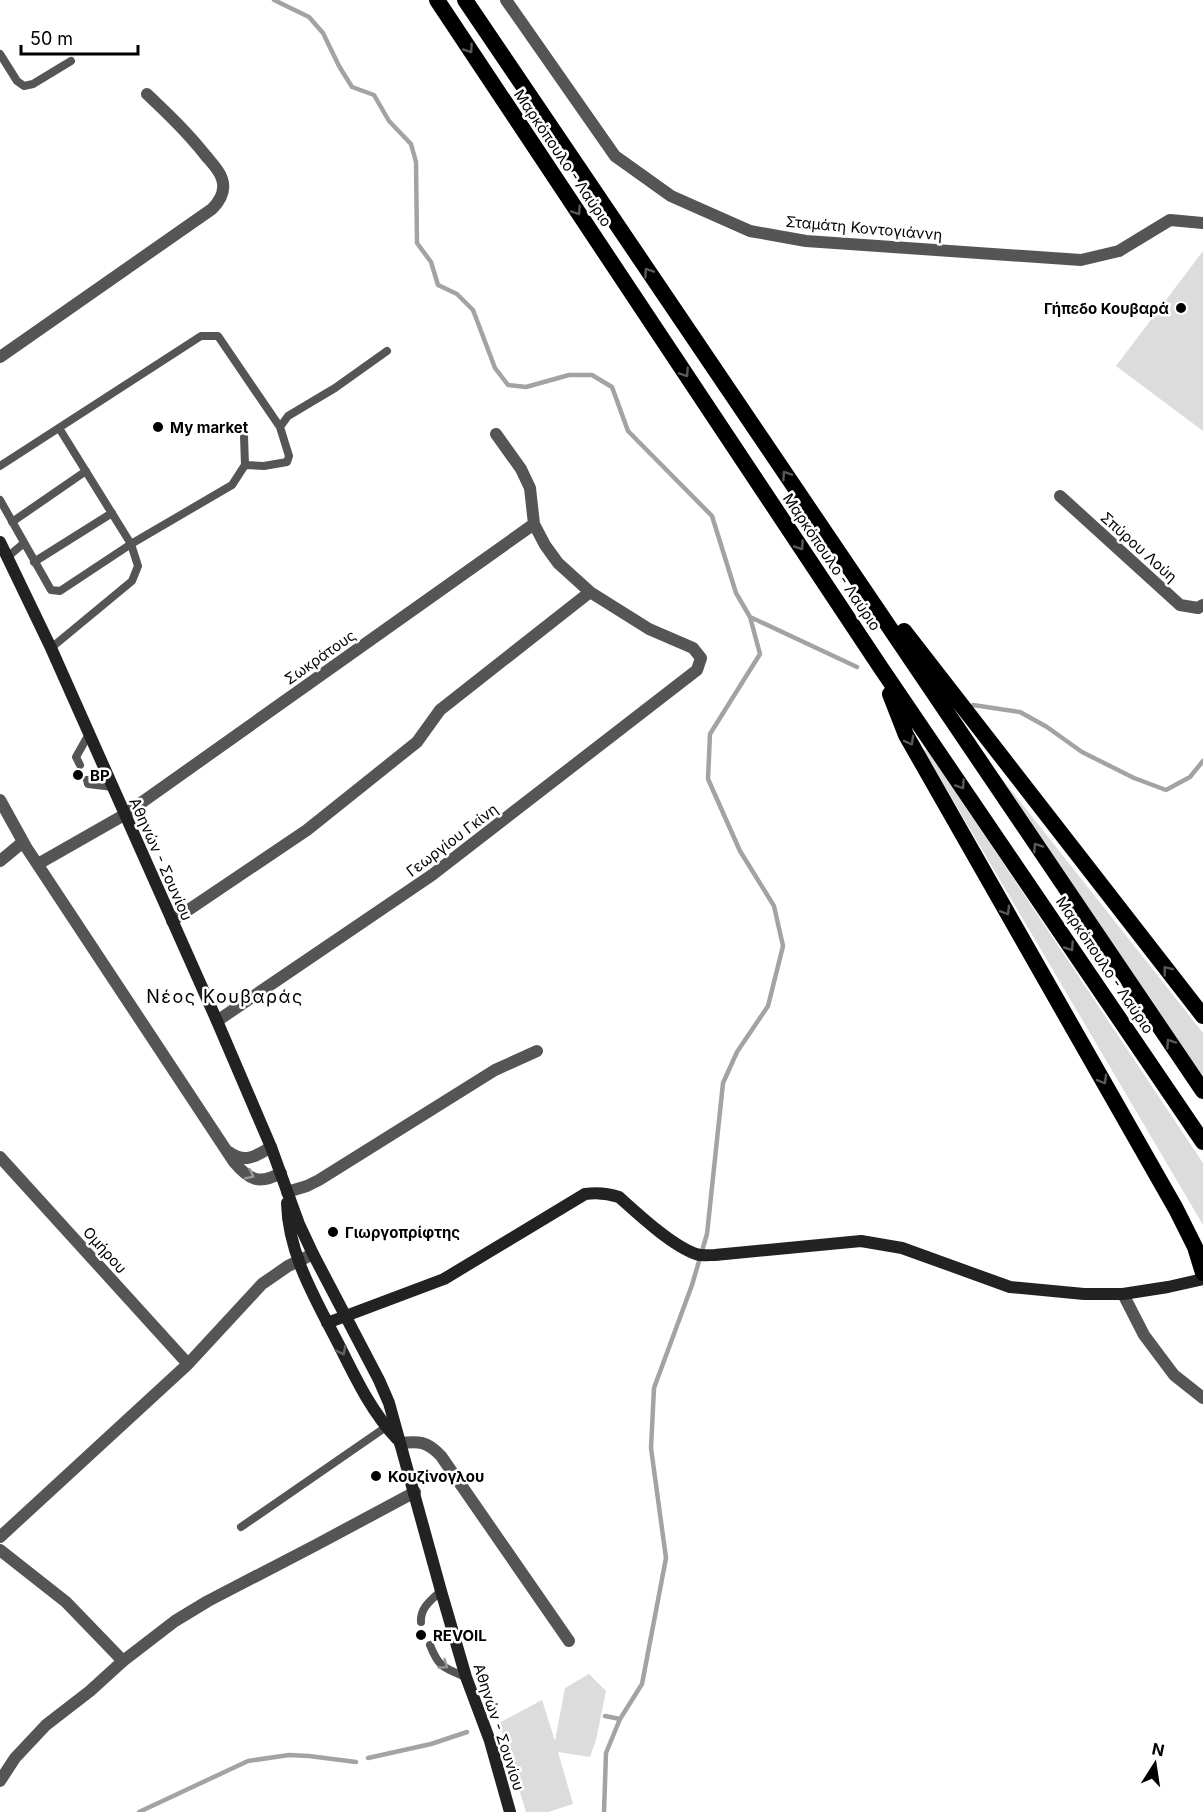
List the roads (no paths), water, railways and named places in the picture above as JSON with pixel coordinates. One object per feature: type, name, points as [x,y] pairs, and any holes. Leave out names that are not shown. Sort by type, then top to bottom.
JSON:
[{"type":"highway","name":"Μαρκόπουλο - Λαύριο","points":[[436,0],[881,668],[1203,1142]]},
{"type":"highway","name":"Μαρκόπουλο - Λαύριο","points":[[465,0],[1203,1091]]},
{"type":"highway","points":[[866,593],[891,613],[1203,1016]]},
{"type":"highway","points":[[881,668],[906,735],[1176,1209],[1195,1247],[1203,1273]]},
{"type":"main road","name":"Αθηνών - Σουνίου","points":[[0,542],[51,648],[217,1021],[271,1147],[286,1192],[313,1254],[389,1403],[466,1677],[490,1741],[510,1812]]},
{"type":"main road","name":"Αθηνών - Σουνίου","points":[[286,1192],[289,1232],[309,1287],[368,1402],[400,1443]]},
{"type":"main road","points":[[327,1323],[444,1279],[585,1194],[608,1193],[619,1197],[689,1251],[700,1255],[715,1256],[861,1241],[902,1248],[1010,1287],[1084,1294],[1123,1294],[1203,1279]]},
{"type":"street","name":"Σταμάτη Κοντογιάννη","points":[[506,0],[615,156],[671,196],[750,231],[806,241],[1081,260],[1119,251],[1170,220],[1203,223]]},
{"type":"street","points":[[0,357],[212,209],[220,201],[223,190],[222,178],[216,169],[186,132],[147,94]]},
{"type":"street","points":[[172,921],[307,830],[417,742],[440,710],[590,592],[558,564],[545,544],[534,524],[530,488],[521,469],[496,434]]},
{"type":"street","name":"Σπύρου Λούη","points":[[1060,495],[1180,604],[1198,608],[1203,605]]},
{"type":"street","name":"Σωκράτους","points":[[38,864],[124,815],[534,524]]},
{"type":"street","name":"Γεωργίου Γκίνη","points":[[217,1021],[432,875],[697,670],[701,658],[693,648],[649,629],[590,592]]},
{"type":"street","points":[[0,800],[23,842],[240,1170],[254,1179],[265,1180],[280,1173]]},
{"type":"street","points":[[0,861],[23,842]]},
{"type":"street","points":[[286,1192],[319,1180],[495,1070],[537,1051]]},
{"type":"street","points":[[228,1152],[242,1159],[249,1159],[271,1147]]},
{"type":"street","name":"Ομήρου","points":[[0,1157],[188,1364]]},
{"type":"street","points":[[0,1537],[188,1364],[262,1284],[298,1260],[313,1254]]},
{"type":"street","points":[[1123,1294],[1144,1335],[1174,1375],[1203,1398]]},
{"type":"street","points":[[400,1443],[423,1442],[434,1448],[441,1456],[569,1641]]},
{"type":"street","points":[[0,1781],[15,1758],[45,1725],[90,1691],[123,1660],[175,1621],[208,1601],[414,1492]]},
{"type":"street","points":[[0,1551],[66,1602],[123,1660]]},
{"type":"lane","points":[[0,54],[17,81],[24,86],[33,84],[71,61]]},
{"type":"lane","points":[[0,466],[201,336],[218,336],[280,427],[289,456],[287,462],[264,466],[245,465]]},
{"type":"lane","points":[[280,427],[288,416],[335,388],[387,351]]},
{"type":"lane","points":[[51,648],[132,581],[138,566],[131,544],[59,428]]},
{"type":"lane","points":[[0,500],[3,509],[51,590],[60,591],[131,544],[232,485],[245,465],[244,436]]},
{"type":"lane","points":[[12,522],[86,471]]},
{"type":"lane","points":[[34,562],[112,513]]},
{"type":"lane","points":[[8,560],[11,554],[24,543]]},
{"type":"lane","points":[[80,765],[76,757],[89,734]]},
{"type":"lane","points":[[87,780],[88,784],[112,787]]},
{"type":"lane","points":[[242,1527],[386,1427]]},
{"type":"lane","points":[[421,1622],[420,1615],[423,1609],[441,1591]]},
{"type":"lane","points":[[430,1645],[436,1660],[441,1665],[466,1677]]},
{"type":"waterway","points":[[274,0],[309,17],[323,33],[352,87],[374,95],[389,121],[411,144],[416,162],[417,243],[431,262],[438,285],[457,294],[473,310],[495,368],[508,385],[526,387],[569,375],[592,375],[612,387],[628,431],[712,516],[736,593],[750,617],[857,667]]},
{"type":"waterway","points":[[604,1812],[606,1753],[620,1719],[642,1684],[666,1558],[651,1448],[654,1388],[692,1285],[707,1234],[723,1083],[737,1052],[768,1006],[783,946],[774,906],[740,851],[708,779],[710,734],[760,654],[750,617]]},
{"type":"waterway","points":[[973,705],[1020,712],[1047,727],[1082,752],[1134,778],[1166,790],[1190,777],[1203,761]]},
{"type":"waterway","points":[[605,1716],[620,1719]]},
{"type":"waterway","points":[[368,1758],[431,1744],[467,1732]]},
{"type":"waterway","points":[[139,1812],[248,1761],[289,1755],[356,1762]]},
{"type":"place","name":"Γήπεδο Κουβαρά","points":[[1181,308]]},
{"type":"place","name":"My market","points":[[158,427]]},
{"type":"place","name":"BP","points":[[78,775]]},
{"type":"place","name":"Γιωργοπρίφτης","points":[[333,1232]]},
{"type":"place","name":"Κουζίνογλου","points":[[376,1476]]},
{"type":"place","name":"REVOIL","points":[[421,1635]]},
{"type":"district","name":"Νέος Κουβαράς","points":[[225,996]]}]
